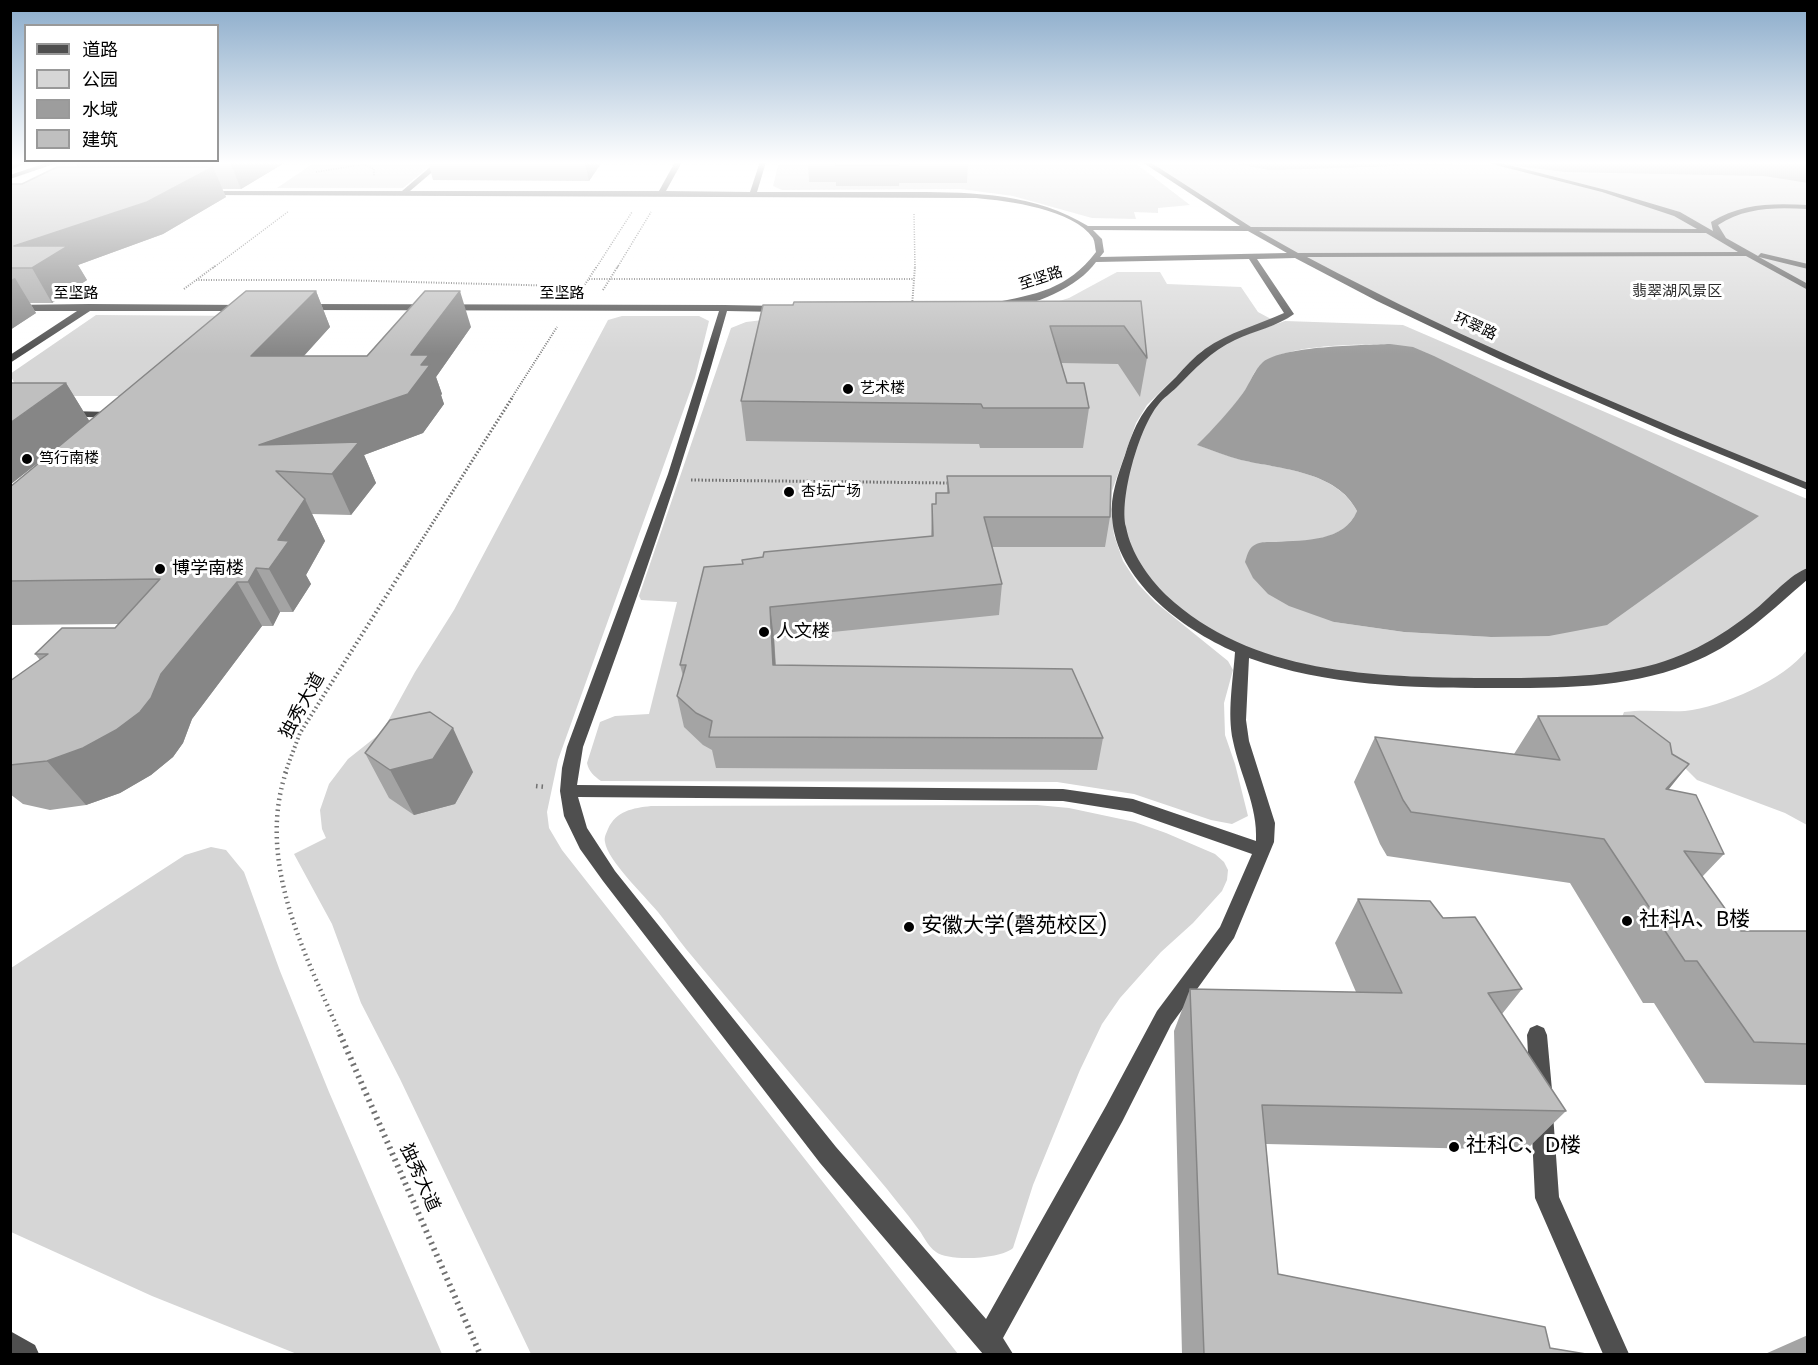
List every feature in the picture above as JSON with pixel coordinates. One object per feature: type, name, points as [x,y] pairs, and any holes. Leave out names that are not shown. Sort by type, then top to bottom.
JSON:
[{"type":"street","points":[[1083,226],[1094,233],[1100,245],[1100,252],[1095,260]]},
{"type":"street","name":"环翠路","points":[[1243,226],[1395,306],[1530,369],[1808,487]]},
{"type":"street","points":[[1698,226],[1731,243],[1769,258],[1808,267]]},
{"type":"street","points":[[1715,226],[1717,232],[1731,243],[1808,288]]},
{"type":"street","points":[[1087,228],[1252,231],[1707,231]]},
{"type":"street","points":[[1332,230],[1338,238]]},
{"type":"street","points":[[1507,230],[1538,254]]},
{"type":"street","points":[[1344,246],[1351,254]]},
{"type":"street","points":[[1095,260],[1351,254],[1748,254]]},
{"type":"street","points":[[1251,256],[1289,314],[1211,349],[1150,408],[1119,488],[1116,503],[1120,534],[1128,553],[1147,584],[1197,626],[1242,651],[1317,670],[1424,684],[1590,681],[1674,665],[1716,647],[1808,572]]},
{"type":"street","name":"至坚路","points":[[990,305],[1059,290],[1074,282],[1095,260]]},
{"type":"street","points":[[10,360],[89,307]]},
{"type":"street","name":"至坚路","points":[[10,308],[258,308]]},
{"type":"street","name":"至坚路","points":[[297,308],[790,309]]},
{"type":"street","points":[[724,308],[671,480],[575,747],[568,774],[572,816],[589,847],[609,876],[828,1155],[994,1347],[1164,1018],[1227,932],[1262,850],[1266,823],[1241,741],[1238,720],[1242,651]]},
{"type":"street","points":[[56,414],[123,415]]},
{"type":"street","points":[[568,791],[1063,795],[1133,806],[1262,850]]},
{"type":"street","points":[[1537,1035],[1547,1198],[1616,1354]]},
{"type":"street","points":[[10,1344],[26,1354]]},
{"type":"path","points":[[159,307],[270,226]]},
{"type":"path","name":"独秀大道","points":[[480,1354],[297,935],[283,883],[276,842],[278,803],[300,733],[525,374],[623,226]]},
{"type":"path","points":[[592,308],[642,226]]},
{"type":"path","points":[[912,309],[915,226]]},
{"type":"path","points":[[588,279],[914,279]]},
{"type":"path","points":[[196,280],[337,280],[572,286]]},
{"type":"path","points":[[671,480],[957,483]]},
{"type":"green space","name":"翡翠湖风景区","points":[[1246,226],[1807,226],[1807,487],[1520,365],[1277,245]]},
{"type":"green space","points":[[1117,272],[1160,272],[1167,284],[1241,287],[1258,312],[1271,319],[1202,351],[1147,405],[1136,423],[1112,491],[1111,508],[1114,535],[1123,561],[1138,584],[1155,602],[1228,661],[1233,670],[1224,703],[1225,735],[1248,816],[1232,824],[1211,820],[1134,794],[1057,782],[601,781],[594,775],[587,763],[600,722],[615,716],[649,714],[677,602],[641,600],[639,596],[731,328],[746,322],[780,318],[1044,306],[1069,298]]},
{"type":"green space","points":[[96,315],[250,316],[159,396],[26,396],[16,387],[10,374]]},
{"type":"green space","points":[[622,316],[699,316],[709,321],[695,378],[558,760],[547,812],[549,828],[562,850],[958,1354],[531,1354],[400,1079],[361,1003],[332,924],[294,854],[326,838],[322,829],[320,810],[329,784],[348,759],[382,732],[415,672],[454,610],[608,320]]},
{"type":"green space","points":[[1285,321],[1403,325],[1807,499],[1807,572],[1695,656],[1590,681],[1369,678],[1242,651],[1169,605],[1128,553],[1116,503],[1150,408],[1179,380],[1228,341]],"holes":[[[1390,344],[1491,637],[1404,632],[1334,622],[1260,543],[1301,541],[1329,536],[1350,522],[1357,511],[1336,487],[1322,480],[1306,474],[1242,460],[1198,445],[1235,404],[1257,369],[1282,354],[1299,350],[1339,345]]]},
{"type":"green space","points":[[1807,650],[1807,825],[1785,813],[1697,780],[1682,765],[1622,717],[1624,712],[1632,711],[1685,711],[1734,698],[1783,672]]},
{"type":"green space","points":[[1037,805],[1069,808],[1135,822],[1166,833],[1215,854],[1224,862],[1228,870],[1227,880],[1222,891],[1193,923],[1161,952],[1120,998],[1102,1024],[1080,1070],[1033,1185],[1013,1248],[1007,1252],[987,1257],[952,1257],[936,1252],[930,1247],[913,1221],[887,1189],[619,868],[607,850],[605,837],[611,823],[620,814],[632,809],[651,806]]},
{"type":"green space","points":[[211,847],[226,850],[244,872],[280,971],[329,1092],[442,1354],[297,1354],[152,1296],[11,1232],[11,968],[185,855]]},
{"type":"water","points":[[1390,344],[1413,347],[1434,356],[1759,516],[1607,625],[1549,636],[1491,637],[1404,632],[1334,622],[1289,606],[1268,594],[1253,578],[1245,562],[1250,549],[1255,544],[1299,541],[1333,534],[1343,529],[1357,511],[1336,487],[1322,480],[1290,470],[1241,460],[1197,445],[1238,400],[1263,362],[1287,353],[1324,347]]},
{"type":"building","points":[[10,226],[75,226],[14,246],[68,246],[32,268],[10,268]]},
{"type":"building","points":[[246,291],[316,291],[251,356],[367,356],[425,291],[460,291],[411,355],[429,355],[421,365],[430,365],[408,394],[259,445],[359,442],[332,474],[276,471],[305,499],[278,540],[289,541],[269,569],[256,568],[248,582],[237,582],[161,674],[151,698],[140,712],[116,730],[83,748],[47,761],[10,765],[10,681],[48,654],[35,654],[62,628],[115,628],[160,579],[10,581],[10,487]]},
{"type":"building","points":[[1141,301],[1147,358],[1124,326],[1050,326],[1067,383],[1084,383],[1089,408],[983,408],[981,404],[741,401],[763,305],[793,305],[794,302]]},
{"type":"building","points":[[10,383],[66,383],[10,423]]},
{"type":"building","points":[[947,476],[1111,476],[1110,517],[984,517],[1002,584],[770,607],[773,665],[1072,669],[1103,738],[709,737],[712,721],[696,713],[677,696],[686,665],[680,665],[704,567],[743,564],[742,560],[763,557],[764,552],[933,536],[932,504],[936,504],[936,493],[949,493]]},
{"type":"building","points":[[430,712],[453,728],[433,759],[390,770],[365,753],[390,720]]},
{"type":"building","points":[[1538,716],[1634,716],[1670,743],[1672,754],[1689,764],[1666,789],[1696,795],[1724,854],[1684,851],[1741,931],[1808,931],[1808,1044],[1754,1042],[1697,961],[1685,961],[1604,839],[1411,812],[1403,800],[1375,737],[1560,760]]},
{"type":"building","points":[[1358,899],[1430,901],[1443,918],[1475,917],[1522,989],[1488,993],[1566,1111],[1262,1105],[1278,1274],[1545,1327],[1550,1348],[1586,1354],[1204,1354],[1190,989],[1402,993]]},
{"type":"place","name":"艺术楼","points":[[848,389]]},
{"type":"place","name":"笃行南楼","points":[[27,459]]},
{"type":"place","name":"杏坛广场","points":[[789,492]]},
{"type":"place","name":"博学南楼","points":[[160,569]]},
{"type":"place","name":"人文楼","points":[[764,632]]},
{"type":"place","name":"社科A、B楼","points":[[1627,921]]},
{"type":"place","name":"安徽大学(磬苑校区)","points":[[909,927]]},
{"type":"place","name":"社科C、D楼","points":[[1454,1147]]}]
